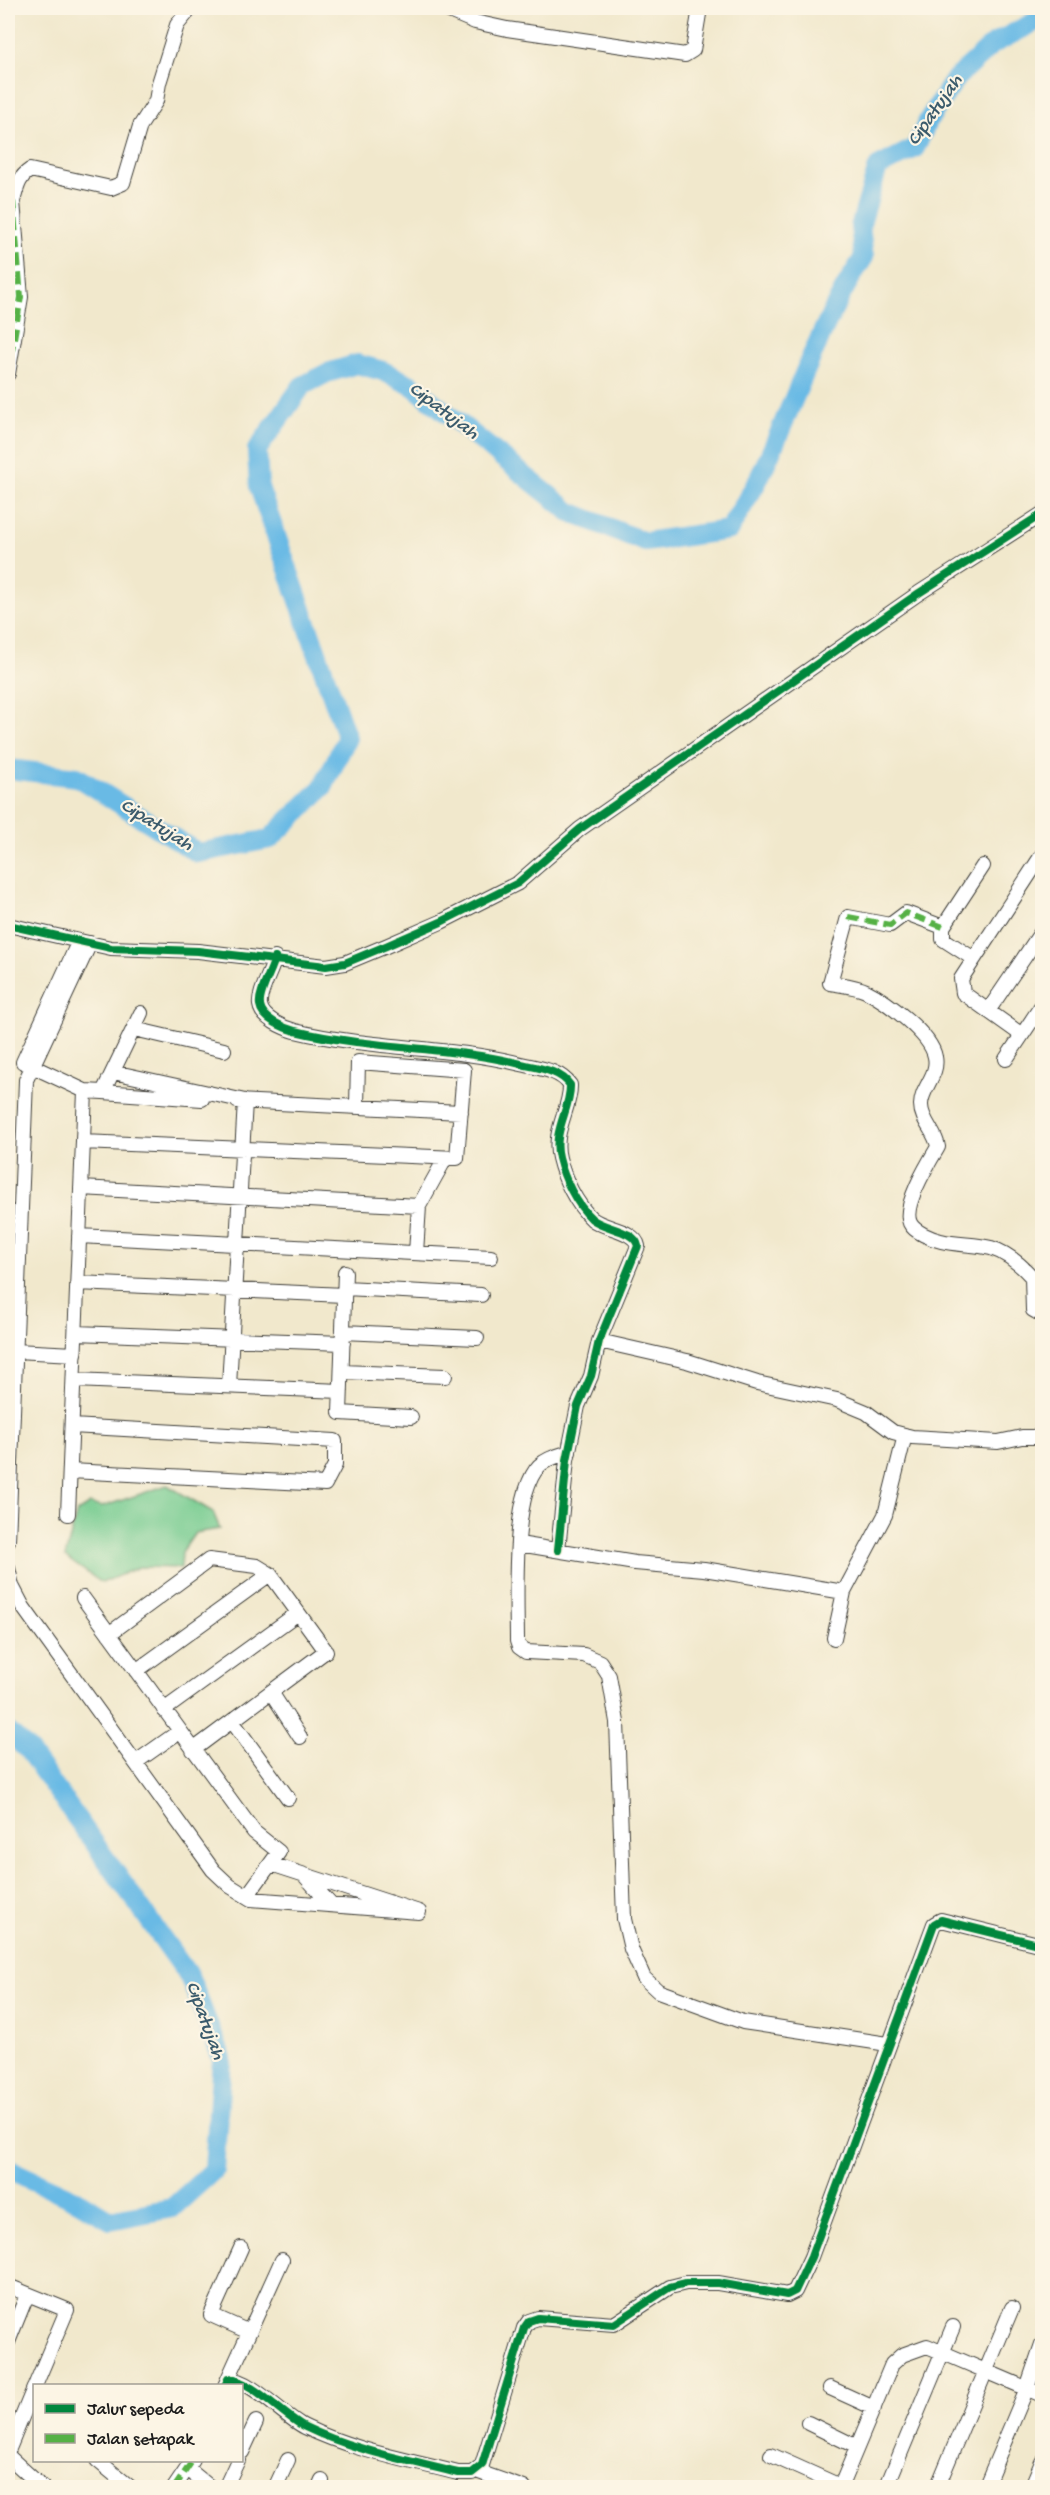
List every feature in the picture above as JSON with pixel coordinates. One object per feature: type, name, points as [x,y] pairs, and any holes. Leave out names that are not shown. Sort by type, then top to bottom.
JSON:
[{"type":"street","points":[[8,374],[21,297],[10,200],[18,184],[23,175],[30,171],[111,188],[123,183],[140,126],[156,101],[159,83],[177,25],[191,8]]},
{"type":"street","points":[[442,8],[475,22],[507,29],[685,55],[693,50],[700,8]]},
{"type":"street","points":[[8,926],[134,950],[167,949],[275,958],[326,966],[345,963],[441,922],[518,883],[580,830],[919,593],[1042,514]]},
{"type":"street","points":[[1022,1035],[963,993],[960,987],[961,979],[1042,855]]},
{"type":"street","points":[[974,959],[943,939],[943,927],[983,866]]},
{"type":"street","points":[[943,927],[906,913],[890,925],[848,917],[830,983],[864,990],[882,1001],[905,1018],[930,1045],[936,1057],[935,1070],[921,1103],[923,1118],[938,1147],[924,1171],[908,1210],[910,1223],[916,1230],[940,1241],[992,1248],[1018,1262],[1032,1277],[1033,1310],[1042,1315]]},
{"type":"street","points":[[988,1011],[1042,931]]},
{"type":"street","points":[[8,1541],[15,1351],[13,1267],[26,1080],[85,942]]},
{"type":"street","points":[[275,958],[270,978],[262,989],[260,1005],[266,1016],[294,1030],[480,1054],[555,1072],[567,1081],[570,1091],[561,1119],[558,1157],[572,1192],[592,1218],[634,1237],[638,1246],[599,1341],[591,1376],[578,1406],[569,1452],[558,1550]]},
{"type":"street","points":[[1006,1059],[1041,1010]]},
{"type":"street","points":[[103,1092],[141,1013]]},
{"type":"street","points":[[134,1029],[224,1050]]},
{"type":"street","points":[[83,1142],[457,1158],[464,1070],[358,1062],[357,1106]]},
{"type":"street","points":[[32,1066],[85,1091],[461,1112]]},
{"type":"street","points":[[113,1072],[245,1101]]},
{"type":"street","points":[[68,1514],[85,1091]]},
{"type":"street","points":[[229,1386],[232,1290],[241,1196],[245,1101]]},
{"type":"street","points":[[416,1253],[419,1206],[445,1159]]},
{"type":"street","points":[[81,1188],[419,1206]]},
{"type":"street","points":[[80,1236],[491,1257]]},
{"type":"street","points":[[345,1272],[340,1413],[411,1417]]},
{"type":"street","points":[[78,1283],[232,1290],[481,1295]]},
{"type":"street","points":[[76,1333],[230,1339],[477,1338]]},
{"type":"street","points":[[599,1341],[687,1360],[757,1383],[837,1400],[866,1412],[893,1432],[905,1435],[998,1442],[1022,1437],[1042,1437]]},
{"type":"street","points":[[15,1351],[75,1354]]},
{"type":"street","points":[[342,1372],[445,1376]]},
{"type":"street","points":[[74,1380],[341,1391]]},
{"type":"street","points":[[70,1471],[325,1484],[335,1465],[336,1441],[72,1426]]},
{"type":"street","points":[[834,1638],[844,1592],[885,1515],[905,1435]]},
{"type":"street","points":[[569,1452],[549,1459],[531,1477],[524,1499],[519,1544],[519,1647],[526,1652],[584,1654],[594,1658],[609,1676],[617,1722],[624,1919],[631,1949],[649,1984],[681,2000],[743,2022],[888,2044]]},
{"type":"street","points":[[519,1544],[844,1592]]},
{"type":"street","points":[[109,1634],[209,1560],[257,1566],[270,1574],[326,1651],[193,1750]]},
{"type":"street","points":[[8,1568],[12,1586],[22,1607],[213,1870],[230,1886],[251,1899],[419,1911],[271,1864]]},
{"type":"street","points":[[136,1671],[270,1574]]},
{"type":"street","points":[[83,1598],[255,1832],[279,1852],[247,1896]]},
{"type":"street","points":[[164,1710],[298,1613]]},
{"type":"street","points":[[271,1692],[300,1737]]},
{"type":"street","points":[[232,1721],[288,1798]]},
{"type":"street","points":[[136,1762],[180,1731]]},
{"type":"street","points":[[303,1874],[331,1905]]},
{"type":"street","points":[[476,2471],[482,2465],[524,2328],[530,2320],[538,2318],[614,2324],[670,2287],[686,2283],[718,2283],[782,2294],[794,2293],[811,2258],[934,1924],[941,1920],[1042,1945]]},
{"type":"street","points":[[241,2248],[211,2315],[249,2332]]},
{"type":"street","points":[[282,2260],[227,2382],[240,2381],[292,2420],[329,2437],[458,2473],[476,2471],[524,2487]]},
{"type":"street","points":[[8,2286],[67,2312],[36,2384]]},
{"type":"street","points":[[8,2342],[27,2295]]},
{"type":"street","points":[[937,2487],[1012,2308]]},
{"type":"street","points":[[886,2487],[953,2327]]},
{"type":"street","points":[[985,2487],[1027,2388],[1042,2344]]},
{"type":"street","points":[[771,2455],[840,2487],[898,2358],[927,2346],[1042,2395]]},
{"type":"street","points":[[830,2388],[874,2408]]},
{"type":"street","points":[[8,2451],[31,2408]]},
{"type":"street","points":[[243,2450],[256,2422]]},
{"type":"street","points":[[808,2423],[857,2447]]},
{"type":"street","points":[[8,2456],[42,2487]]},
{"type":"street","points":[[275,2487],[288,2460]]},
{"type":"street","points":[[100,2462],[131,2487]]},
{"type":"street","points":[[225,2487],[237,2462]]},
{"type":"street","points":[[1031,2487],[1042,2462]]},
{"type":"street","points":[[174,2487],[191,2465],[211,2487]]},
{"type":"green space","points":[[167,1485],[213,1512],[220,1529],[195,1533],[182,1552],[181,1568],[139,1567],[102,1583],[65,1557],[77,1512],[90,1504],[102,1507]]},
{"type":"waterway","name":"Cipatujah","points":[[8,769],[77,777],[198,853],[270,839],[323,787],[347,738],[259,487],[257,450],[302,386],[327,373],[357,364],[383,371],[413,386],[570,512],[645,542],[729,530],[757,482],[819,339],[847,284],[864,257],[860,227],[878,167],[915,148],[929,119],[956,78],[993,44],[1042,18]]},
{"type":"waterway","name":"Cipatujah","points":[[8,1732],[28,1750],[189,1976],[222,2059],[214,2170],[172,2208],[110,2220],[78,2201],[8,2169]]},
{"type":"marked path","points":[[8,374],[21,297],[13,201]]},
{"type":"marked path","points":[[848,917],[890,925],[906,913],[943,927]]},
{"type":"marked path","points":[[174,2488],[192,2462]]},
{"type":"cycle path","points":[[8,925],[111,948],[198,951],[326,966],[345,963],[441,922],[518,883],[580,829],[919,593],[1042,514]]},
{"type":"cycle path","points":[[275,958],[261,994],[260,1005],[269,1019],[285,1028],[323,1037],[493,1058],[548,1070],[561,1076],[570,1085],[570,1094],[558,1138],[559,1158],[567,1183],[592,1219],[631,1236],[638,1246],[599,1341],[591,1376],[578,1406],[567,1460],[558,1550]]},
{"type":"cycle path","points":[[226,2384],[228,2379],[247,2385],[296,2422],[342,2442],[458,2473],[472,2473],[482,2465],[524,2328],[529,2321],[538,2318],[614,2324],[670,2287],[686,2283],[718,2283],[787,2295],[795,2291],[811,2257],[934,1924],[941,1920],[1042,1945]]}]
